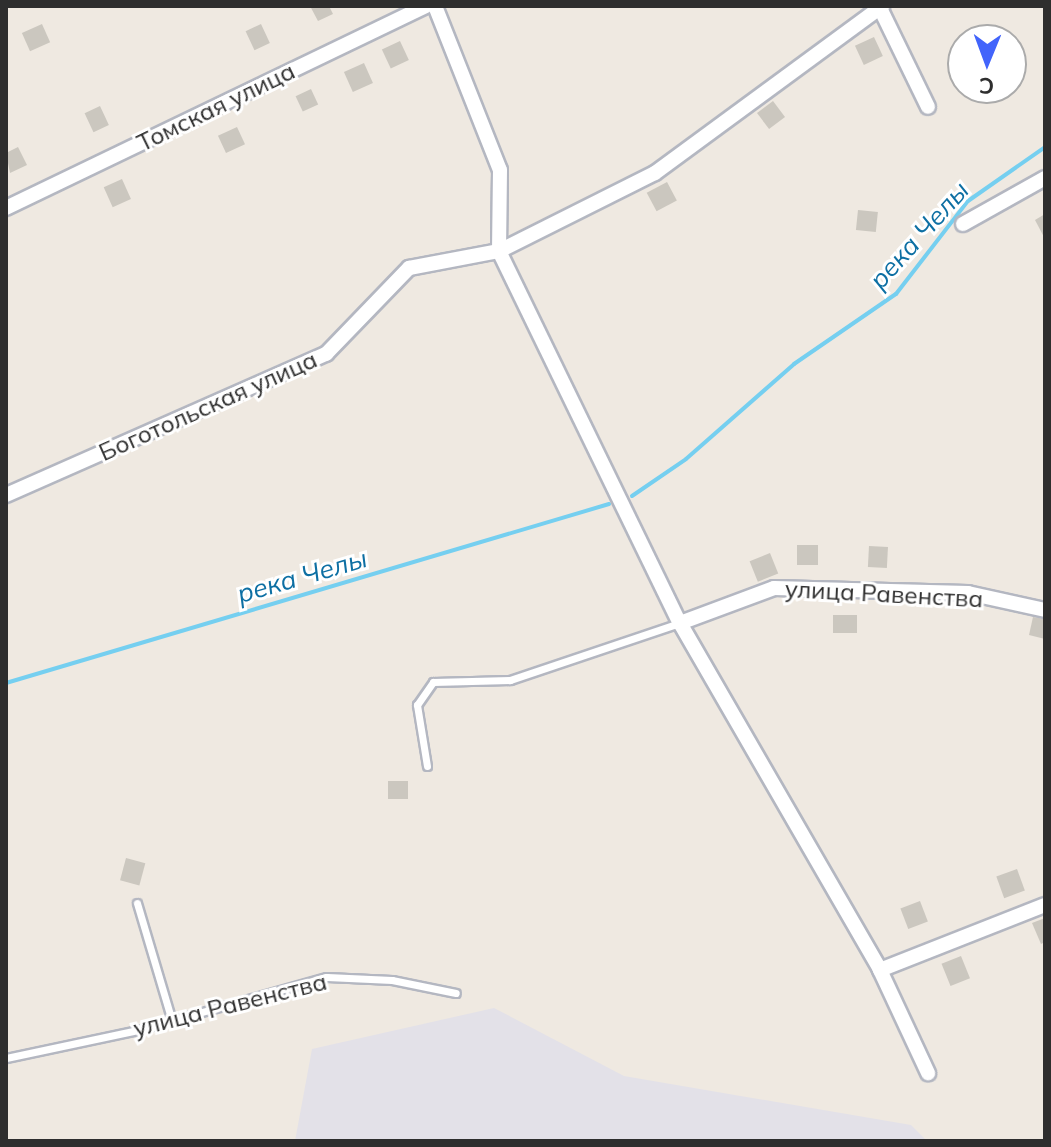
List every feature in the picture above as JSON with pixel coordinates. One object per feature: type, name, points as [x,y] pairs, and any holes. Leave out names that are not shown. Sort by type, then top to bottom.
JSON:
[{"type":"street","name":"Томская улица","points":[[6,208],[426,6]]},
{"type":"street","points":[[435,6],[500,170],[499,251],[680,623],[880,970],[928,1073]]},
{"type":"street","points":[[880,6],[928,107]]},
{"type":"street","name":"Боготольская улица","points":[[6,495],[326,354],[409,268],[499,251],[655,173],[880,6]]},
{"type":"street","points":[[963,224],[1045,178]]},
{"type":"street","name":"улица Равенства","points":[[680,623],[774,588],[968,593],[1045,610]]},
{"type":"street","points":[[880,970],[1045,905]]},
{"type":"lane","points":[[427,766],[417,705],[433,682],[510,680],[680,623]]},
{"type":"lane","points":[[137,903],[172,1021]]},
{"type":"lane","name":"улица Равенства","points":[[6,1058],[172,1021],[327,977],[392,980],[456,993]]},
{"type":"shaded area","points":[[494,1008],[624,1076],[911,1125],[927,1141],[295,1141],[312,1049]]},
{"type":"building","points":[[310,6],[329,6],[333,14],[318,21]]},
{"type":"building","points":[[42,24],[50,42],[30,51],[22,33]]},
{"type":"building","points":[[261,24],[270,43],[254,50],[246,31]]},
{"type":"building","points":[[874,37],[883,56],[864,65],[855,46]]},
{"type":"building","points":[[400,41],[409,60],[391,68],[382,49]]},
{"type":"building","points":[[364,63],[373,83],[353,92],[344,72]]},
{"type":"building","points":[[311,89],[318,104],[303,112],[296,96]]},
{"type":"building","points":[[773,101],[785,117],[769,129],[757,113]]},
{"type":"building","points":[[100,106],[109,125],[93,132],[85,113]]},
{"type":"building","points":[[237,127],[245,144],[226,153],[218,136]]},
{"type":"building","points":[[18,147],[27,165],[10,173],[6,153]]},
{"type":"building","points":[[122,179],[131,199],[113,207],[104,187]]},
{"type":"building","points":[[667,182],[677,201],[657,211],[647,193]]},
{"type":"building","points":[[858,210],[878,212],[876,232],[856,230]]},
{"type":"building","points":[[1045,214],[1045,239],[1035,220]]},
{"type":"building","points":[[797,545],[818,545],[818,565],[797,565]]},
{"type":"building","points":[[869,546],[888,547],[887,568],[868,567]]},
{"type":"building","points":[[770,553],[778,573],[758,582],[750,561]]},
{"type":"building","points":[[833,615],[857,615],[857,633],[833,633]]},
{"type":"building","points":[[1033,617],[1045,619],[1045,639],[1029,635]]},
{"type":"building","points":[[388,781],[408,781],[408,799],[388,799]]},
{"type":"building","points":[[126,858],[145,863],[139,885],[120,880]]},
{"type":"building","points":[[1017,869],[1025,891],[1004,898],[996,877]]},
{"type":"building","points":[[920,901],[928,922],[908,929],[900,909]]},
{"type":"building","points":[[1045,918],[1045,942],[1041,944],[1032,923]]},
{"type":"building","points":[[961,956],[970,978],[951,986],[942,964]]},
{"type":"waterway","name":"река Челы","points":[[632,496],[686,459],[794,364],[896,294],[968,201],[1045,147]]},
{"type":"waterway","name":"река Челы","points":[[6,683],[609,504]]}]
